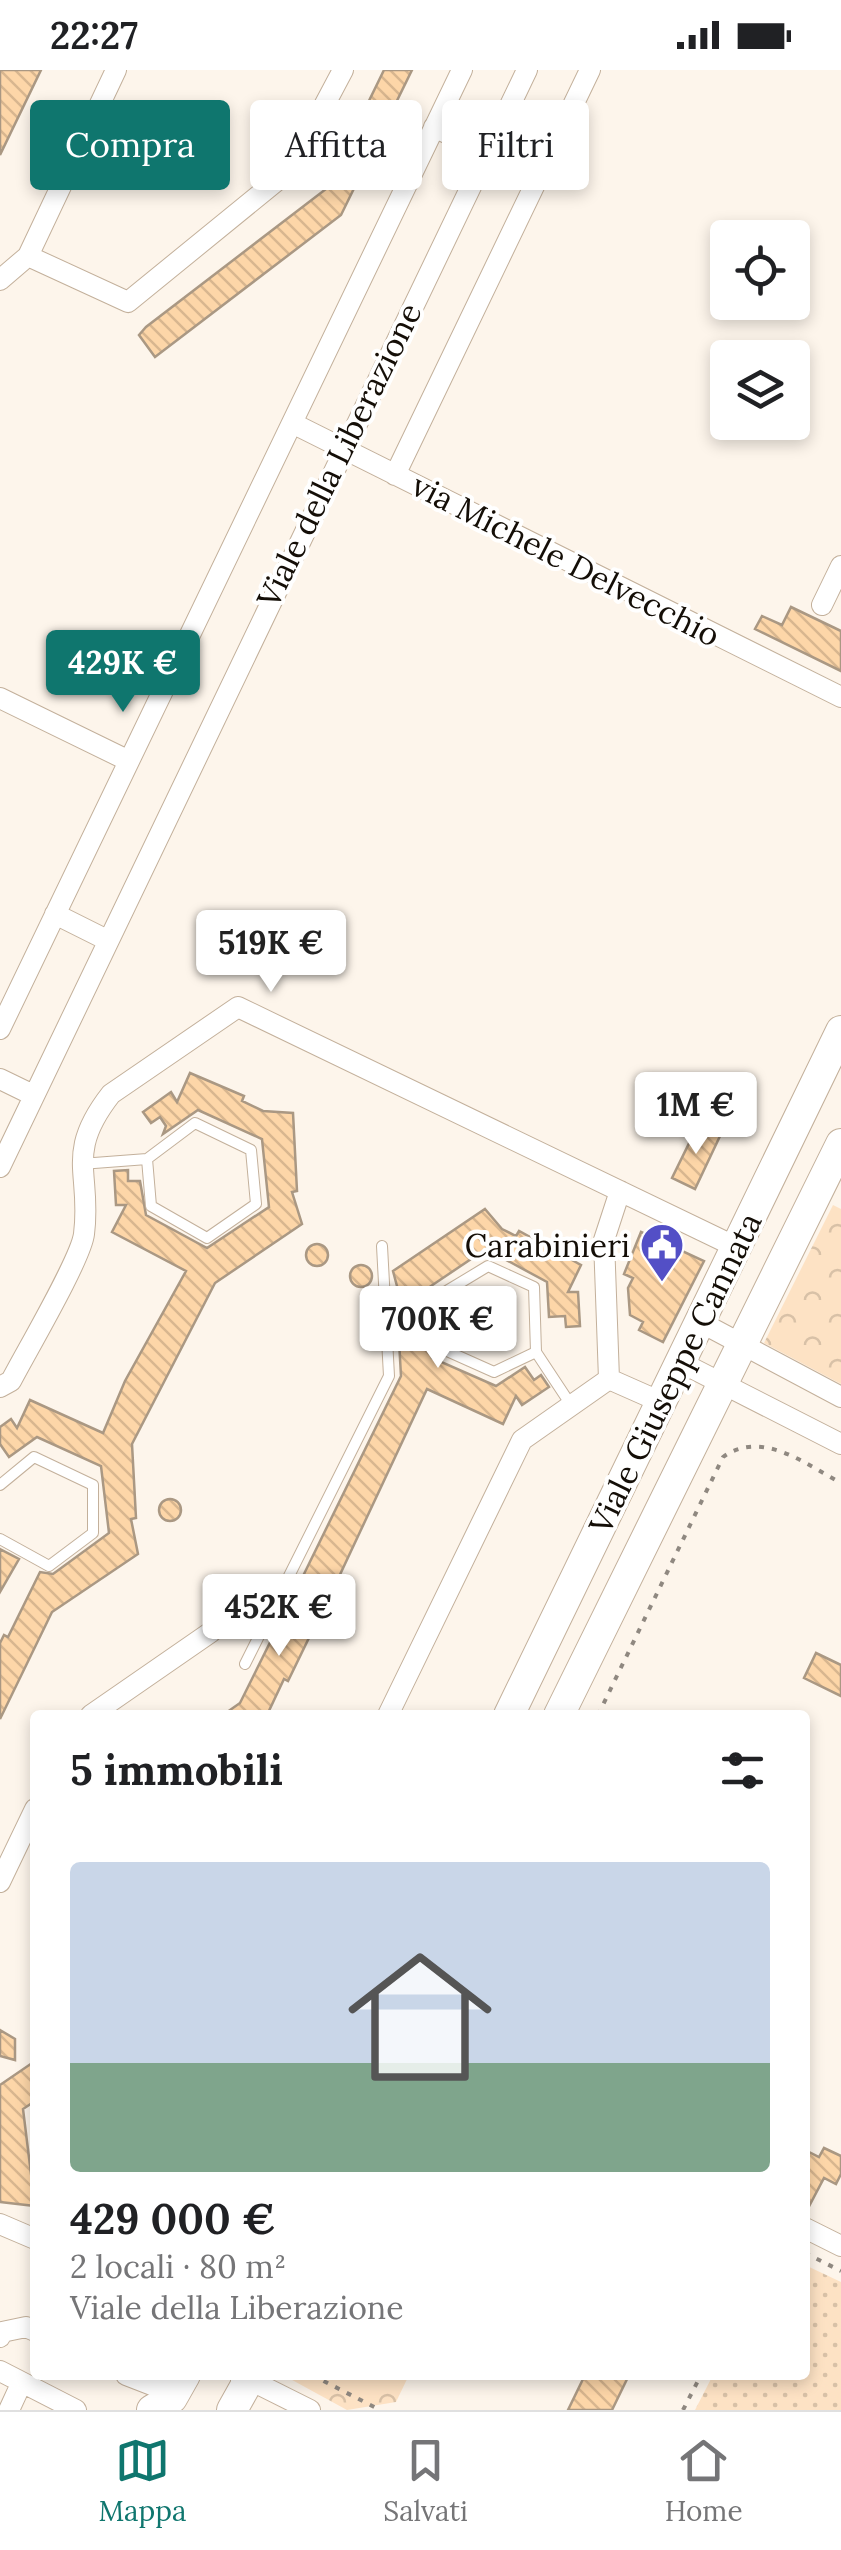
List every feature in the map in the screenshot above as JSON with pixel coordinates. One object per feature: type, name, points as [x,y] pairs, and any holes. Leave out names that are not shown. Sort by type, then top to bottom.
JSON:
[{"type":"street","points":[[0,280],[28,256],[116,70]]},
{"type":"street","points":[[28,256],[128,302],[290,170],[343,70]]},
{"type":"street","points":[[0,1029],[462,70]]},
{"type":"street","name":"Viale della Liberazione","points":[[512,100],[527,70]]},
{"type":"street","points":[[395,475],[590,70]]},
{"type":"street","points":[[434,127],[442,131]]},
{"type":"street","name":"Viale della Liberazione","points":[[0,1167],[468,190]]},
{"type":"street","name":"via Michele Delvecchio","points":[[292,423],[841,698]]},
{"type":"street","points":[[822,604],[841,566]]},
{"type":"street","points":[[0,698],[129,761]]},
{"type":"street","points":[[55,914],[107,940]]},
{"type":"street","points":[[0,1387],[11,1381],[84,1236],[80,1164],[84,1138],[110,1094],[238,1007],[736,1247]]},
{"type":"street","name":"Viale Giuseppe Cannata","points":[[511,1710],[841,1031]]},
{"type":"street","points":[[0,1080],[34,1095]]},
{"type":"street","name":"Viale Giuseppe Cannata","points":[[561,1710],[841,1144]]},
{"type":"street","points":[[609,1379],[604,1240],[620,1191]]},
{"type":"street","points":[[700,1322],[841,1397]]},
{"type":"street","points":[[680,1362],[841,1444]]},
{"type":"street","points":[[609,1379],[661,1402]]},
{"type":"street","points":[[390,1710],[522,1440],[609,1379]]},
{"type":"street","points":[[97,1710],[211,1632]]},
{"type":"street","points":[[0,1882],[30,1819]]},
{"type":"street","points":[[0,2224],[30,2237]]},
{"type":"street","points":[[810,2230],[841,2246]]},
{"type":"street","points":[[0,2337],[2,2332],[30,2329]]},
{"type":"street","points":[[0,2371],[76,2410]]},
{"type":"street","points":[[138,2380],[170,2393]]},
{"type":"street","points":[[232,2410],[244,2380]]},
{"type":"street","points":[[254,2380],[310,2410]]},
{"type":"street","points":[[9,2410],[21,2384]]},
{"type":"lane","points":[[80,1164],[147,1159],[196,1123],[251,1150],[256,1204],[207,1238],[151,1206],[147,1159]]},
{"type":"lane","points":[[245,1664],[389,1376],[382,1246]]},
{"type":"lane","points":[[536,1352],[494,1372],[448,1351],[440,1295],[488,1266],[534,1287],[536,1352],[571,1406]]},
{"type":"lane","points":[[0,1485],[34,1456],[94,1485],[93,1534],[49,1566],[0,1539]]},
{"type":"path","points":[[600,1710],[723,1457],[734,1449],[760,1444],[841,1483]]},
{"type":"path","points":[[810,2256],[841,2271]]},
{"type":"path","points":[[322,2380],[380,2410]]},
{"type":"path","points":[[684,2410],[699,2380]]},
{"type":"green space","points":[[833,1205],[841,1209],[841,1384],[764,1343]]},
{"type":"green space","points":[[810,2267],[841,2282],[841,2410],[695,2410],[710,2380],[810,2380]]},
{"type":"green space","points":[[292,2380],[407,2380],[396,2402],[347,2410]]},
{"type":"building","points":[[0,70],[41,70],[0,155]]},
{"type":"building","points":[[384,70],[412,70],[397,100],[369,100]]},
{"type":"building","points":[[325,190],[353,190],[341,215],[155,357],[139,335]]},
{"type":"building","points":[[791,607],[841,631],[841,671],[755,629],[762,616],[782,625]]},
{"type":"building","points":[[190,1073],[244,1096],[242,1101],[263,1111],[293,1113],[297,1191],[292,1192],[302,1224],[215,1283],[132,1444],[136,1518],[131,1519],[138,1554],[52,1612],[0,1719],[0,1643],[4,1635],[8,1637],[40,1572],[53,1574],[109,1533],[101,1466],[37,1437],[9,1457],[0,1444],[0,1427],[11,1419],[17,1428],[30,1400],[103,1433],[125,1381],[186,1271],[112,1232],[126,1205],[116,1205],[114,1171],[128,1170],[128,1181],[140,1181],[146,1215],[207,1248],[269,1207],[262,1139],[198,1110],[163,1134],[166,1126],[160,1117],[151,1123],[143,1112],[171,1092],[177,1102]]},
{"type":"building","points":[[698,1125],[720,1136],[695,1189],[672,1178]]},
{"type":"building","points":[[485,1209],[502,1229],[516,1236],[519,1231],[581,1265],[568,1292],[578,1292],[580,1326],[566,1327],[565,1316],[549,1317],[547,1282],[486,1249],[425,1290],[432,1358],[496,1386],[525,1367],[534,1380],[541,1375],[549,1387],[522,1405],[516,1396],[503,1424],[427,1389],[329,1598],[302,1578],[401,1376],[397,1306],[402,1305],[393,1271]]},
{"type":"building","name":"Carabinieri","points":[[641,1232],[704,1261],[663,1342],[639,1330],[643,1322],[630,1315],[628,1288],[633,1278],[624,1274]]},
{"type":"building","points":[[317,1244],[325,1247],[325,1263],[317,1266],[309,1263],[306,1255],[309,1247]]},
{"type":"building","points":[[361,1265],[369,1268],[369,1284],[361,1287],[353,1284],[350,1276],[353,1268]]},
{"type":"building","points":[[170,1499],[178,1502],[178,1518],[170,1521],[162,1518],[159,1510],[162,1502]]},
{"type":"building","points":[[0,1549],[19,1559],[0,1592]]},
{"type":"building","points":[[293,1596],[322,1611],[269,1710],[230,1710],[240,1703]]},
{"type":"building","points":[[816,1653],[841,1665],[841,1696],[804,1678]]},
{"type":"building","points":[[0,2030],[15,2039],[15,2060],[0,2056]]},
{"type":"building","points":[[30,2064],[30,2104],[23,2109],[30,2205],[0,2202],[0,2085]]},
{"type":"building","points":[[824,2148],[841,2156],[841,2174],[836,2184],[824,2178],[810,2205],[810,2152],[819,2157]]},
{"type":"building","points":[[583,2380],[627,2380],[612,2410],[568,2410]]},
{"type":"place","name":"Carabinieri","points":[[662,1283]]}]
